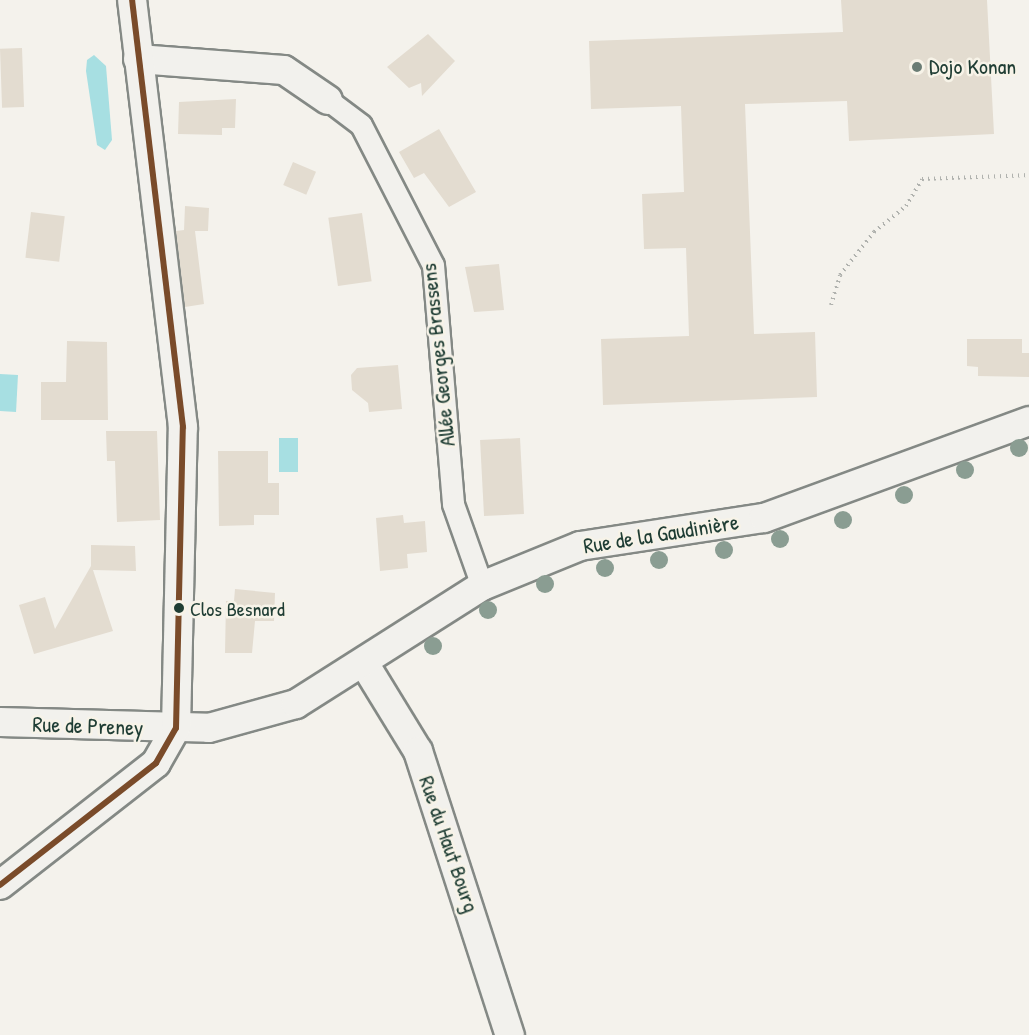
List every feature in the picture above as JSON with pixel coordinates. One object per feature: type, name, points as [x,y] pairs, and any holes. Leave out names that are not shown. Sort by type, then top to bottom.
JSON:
[{"type":"street","points":[[0,885],[156,763],[176,728],[183,427],[132,0]]},
{"type":"street","name":"Allée Georges Brassens","points":[[138,59],[284,70],[362,125],[433,265],[453,504],[482,586]]},
{"type":"street","name":"Rue de la Gaudinière","points":[[176,728],[209,728],[296,704],[364,663],[482,586],[580,546],[764,518],[808,504],[1029,420]]},
{"type":"street","name":"Rue du Haut Bourg","points":[[364,663],[418,751],[510,1035]]},
{"type":"street","name":"Rue de Preney","points":[[0,722],[176,728]]},
{"type":"path","points":[[831,305],[840,275],[874,232],[906,206],[922,179],[1029,175]]},
{"type":"water","points":[[94,55],[106,66],[112,140],[105,150],[97,145],[86,71],[87,60]]},
{"type":"water","points":[[0,374],[18,375],[16,412],[0,411]]},
{"type":"water","points":[[279,438],[298,438],[298,472],[279,472]]},
{"type":"building","points":[[841,0],[987,0],[994,134],[849,141],[847,101],[745,104],[754,334],[815,332],[817,397],[603,405],[601,339],[689,336],[686,248],[644,249],[642,194],[684,192],[681,106],[591,109],[589,41],[843,32]]},
{"type":"building","points":[[428,34],[455,61],[422,96],[421,83],[409,88],[387,67]]},
{"type":"building","points":[[22,48],[24,107],[2,108],[0,49]]},
{"type":"building","points":[[236,99],[235,128],[222,128],[222,135],[178,134],[179,102]]},
{"type":"building","points":[[439,129],[476,192],[449,207],[424,173],[414,178],[399,152]]},
{"type":"building","points":[[293,162],[316,172],[306,195],[283,185]]},
{"type":"building","points":[[185,206],[209,208],[208,231],[195,231],[204,304],[185,307],[176,231],[184,230]]},
{"type":"building","points":[[31,212],[65,216],[59,262],[25,258]]},
{"type":"building","points":[[362,213],[372,281],[338,286],[328,218]]},
{"type":"building","points":[[499,264],[504,310],[474,312],[465,267]]},
{"type":"building","points":[[967,339],[1022,339],[1022,353],[1029,353],[1029,377],[978,376],[978,367],[967,366]]},
{"type":"building","points":[[67,341],[107,342],[108,420],[41,420],[41,382],[66,382]]},
{"type":"building","points":[[398,365],[402,409],[369,412],[368,403],[352,390],[351,375],[357,368]]},
{"type":"building","points":[[106,431],[157,431],[160,520],[117,522],[115,461],[107,461]]},
{"type":"building","points":[[520,438],[524,514],[484,516],[480,440]]},
{"type":"building","points":[[218,451],[268,451],[268,483],[279,483],[279,515],[254,515],[254,525],[219,526]]},
{"type":"building","points":[[403,515],[404,523],[425,521],[427,552],[407,554],[408,568],[380,571],[376,518]]},
{"type":"building","points":[[91,545],[135,546],[136,571],[93,570],[113,631],[34,654],[19,605],[45,597],[55,629],[91,566]]},
{"type":"building","points":[[235,589],[275,593],[274,621],[255,621],[252,653],[225,653],[226,601],[234,601]]},
{"type":"transit line","points":[[0,885],[156,763],[176,728],[183,427],[132,0]]},
{"type":"place","name":"Dojo Konan","points":[[917,67]]},
{"type":"place","name":"Clos Besnard","points":[[179,608]]}]
